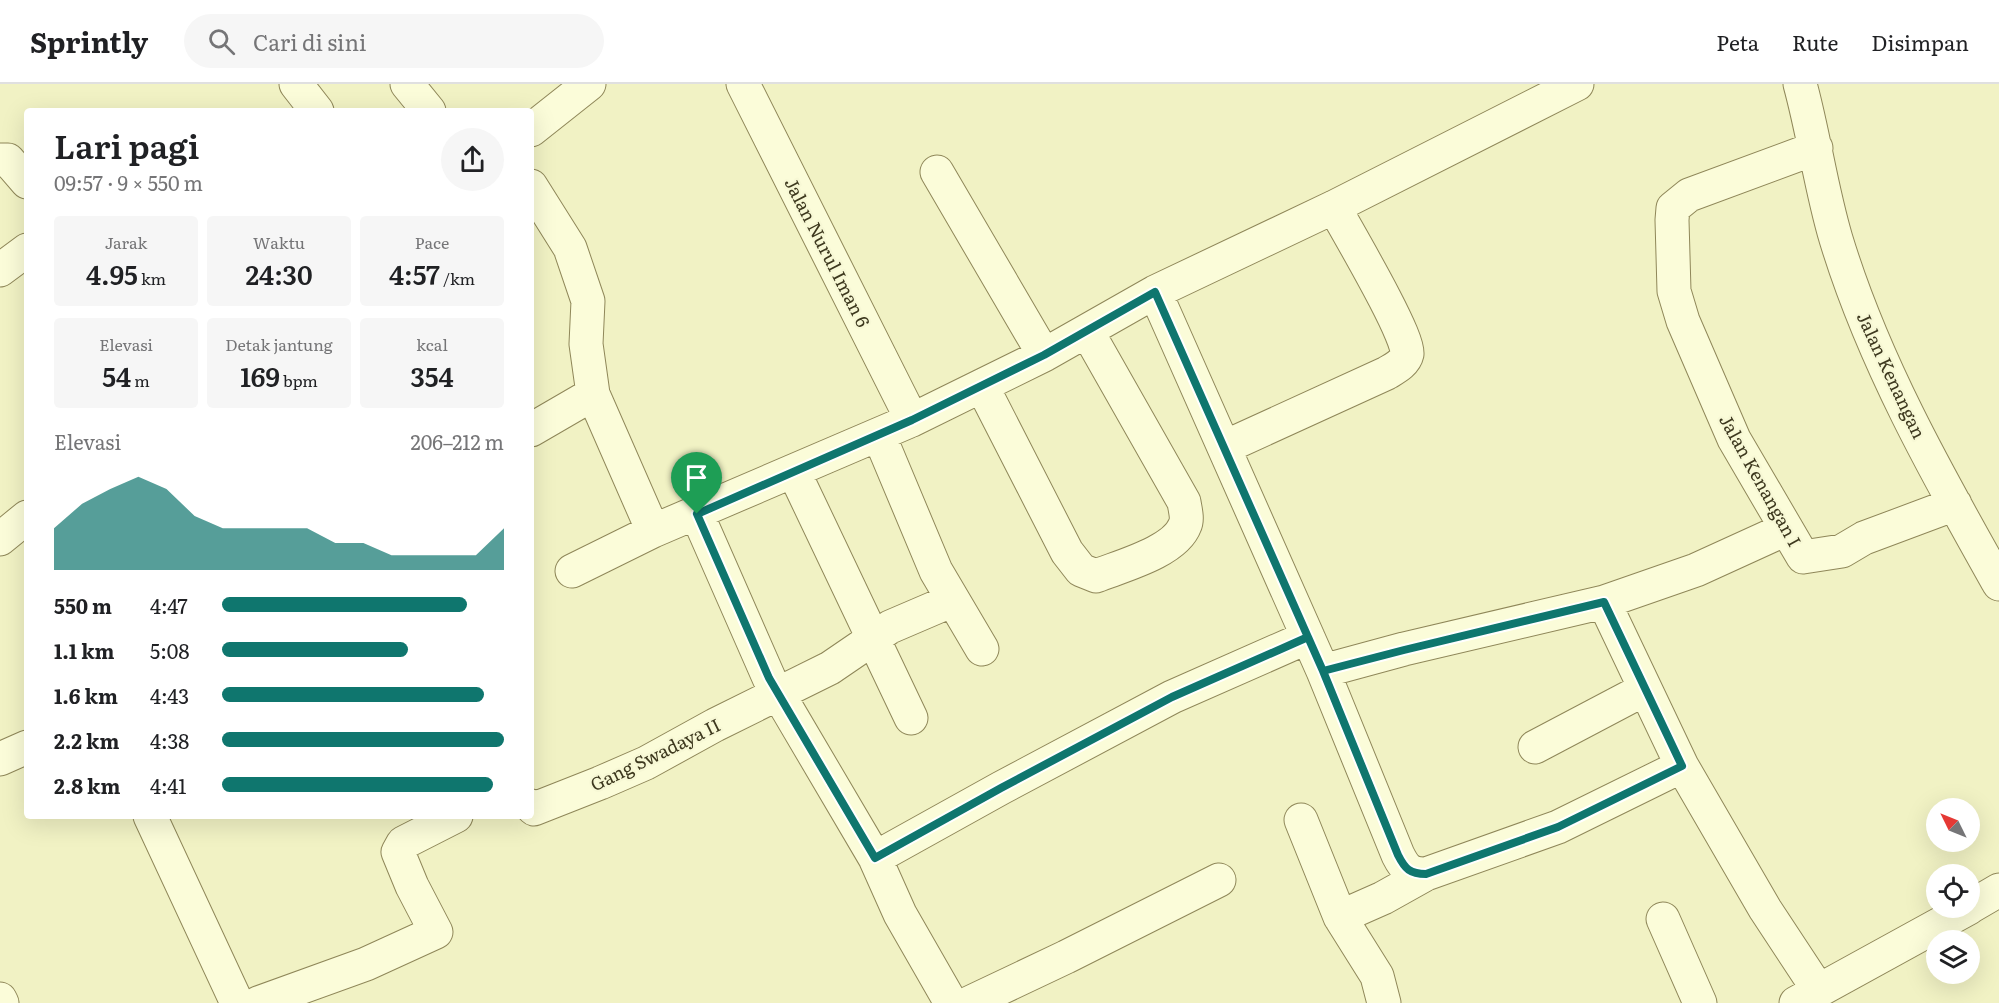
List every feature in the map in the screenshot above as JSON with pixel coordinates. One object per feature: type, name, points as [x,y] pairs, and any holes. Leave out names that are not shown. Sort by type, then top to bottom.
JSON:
[{"type":"street","points":[[296,84],[314,108]]},
{"type":"street","points":[[407,84],[427,108]]},
{"type":"street","points":[[534,128],[589,84]]},
{"type":"street","name":"Jalan Nurul Iman 6","points":[[743,84],[912,420]]},
{"type":"street","points":[[572,571],[653,531],[912,420],[1044,355],[1155,292],[1334,207],[1577,84]]},
{"type":"street","name":"Jalan Kenangan","points":[[1800,84],[1836,238],[1875,348],[1999,584]]},
{"type":"street","name":"Jalan Kenangan I","points":[[1816,148],[1689,195],[1673,208],[1671,220],[1674,291],[1683,321],[1734,439],[1803,557],[1842,551],[1864,538],[1955,504]]},
{"type":"street","points":[[0,160],[8,160],[24,179]]},
{"type":"street","points":[[937,172],[1044,355]]},
{"type":"street","points":[[534,191],[570,248],[588,301],[586,344],[593,394],[653,531]]},
{"type":"street","points":[[1225,447],[1387,373],[1404,360],[1407,353],[1400,329],[1334,207]]},
{"type":"street","points":[[0,270],[24,252]]},
{"type":"street","points":[[1155,292],[1323,671],[1402,864],[1411,873],[1426,874]]},
{"type":"street","points":[[982,386],[1067,552],[1081,570],[1096,576],[1164,548],[1178,537],[1186,524],[1184,502],[1087,331]]},
{"type":"street","points":[[534,428],[593,394]]},
{"type":"street","points":[[879,435],[936,572],[982,649]]},
{"type":"street","points":[[794,471],[911,718]]},
{"type":"street","points":[[697,514],[769,678],[875,858],[900,914],[951,1003]]},
{"type":"street","points":[[0,539],[24,519]]},
{"type":"street","points":[[1323,671],[1604,602],[1696,570],[1786,529]]},
{"type":"street","name":"Gang Swadaya II","points":[[534,809],[623,774],[830,668],[890,627],[953,600]]},
{"type":"street","points":[[1604,602],[1682,766],[1765,909],[1804,1000],[1949,918]]},
{"type":"street","points":[[875,858],[1172,697],[1308,637]]},
{"type":"street","points":[[1535,747],[1645,689]]},
{"type":"street","points":[[0,759],[24,748]]},
{"type":"street","points":[[1340,917],[1383,898],[1426,874],[1558,827],[1682,766]]},
{"type":"street","points":[[151,819],[237,1003]]},
{"type":"street","points":[[258,1003],[366,964],[436,932],[412,886],[398,852],[403,843],[450,819]]},
{"type":"street","points":[[1301,820],[1340,917],[1377,976],[1384,1003]]},
{"type":"street","points":[[969,1003],[1220,880]]},
{"type":"street","points":[[1980,901],[1999,890]]},
{"type":"street","points":[[1663,919],[1700,1003]]},
{"type":"route","points":[[697,514],[769,678],[875,858],[1172,697],[1308,637],[1323,671],[1604,602],[1682,766],[1558,827],[1426,874],[1411,873],[1406,869],[1398,855],[1323,671],[1225,447],[1155,292],[1044,355],[912,420],[697,514]]}]
